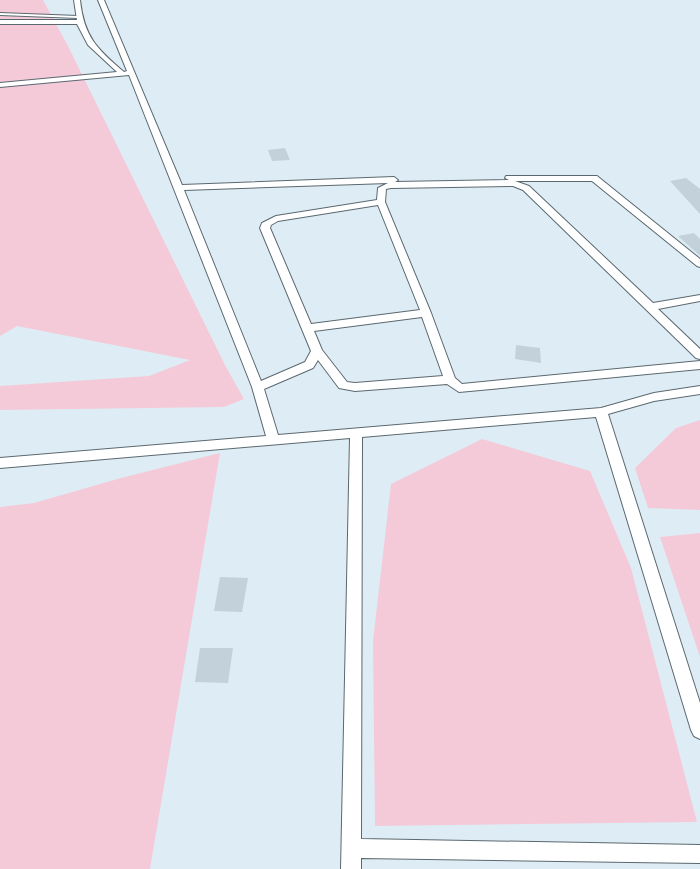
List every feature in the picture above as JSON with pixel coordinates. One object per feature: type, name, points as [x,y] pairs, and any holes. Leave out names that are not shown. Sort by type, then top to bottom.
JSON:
[{"type":"street","points":[[77,0],[79,20],[91,47],[127,73]]},
{"type":"street","points":[[101,0],[127,73],[179,188],[258,387],[272,440]]},
{"type":"street","points":[[0,22],[79,20]]},
{"type":"street","points":[[0,85],[127,73]]},
{"type":"street","points":[[179,188],[431,178],[594,178],[700,264]]},
{"type":"street","points":[[700,355],[520,184],[390,185],[382,188],[381,202],[426,313],[450,380],[459,388],[471,389],[700,365]]},
{"type":"street","points":[[381,202],[276,219],[267,223],[265,228],[317,351],[343,385],[355,387],[450,380]]},
{"type":"street","points":[[651,308],[700,298]]},
{"type":"street","points":[[307,328],[426,313]]},
{"type":"street","points":[[258,387],[309,365],[317,351]]},
{"type":"street","points":[[0,463],[601,412],[654,397],[700,390]]},
{"type":"street","points":[[601,412],[700,730]]},
{"type":"street","points":[[351,869],[356,433]]},
{"type":"street","points":[[351,848],[700,854]]},
{"type":"lane","points":[[0,14],[79,20]]},
{"type":"shaded area","points":[[0,0],[43,0],[68,46],[226,367],[244,399],[224,407],[0,410],[0,386],[149,376],[190,360],[17,326],[0,336]]},
{"type":"shaded area","points":[[700,420],[700,510],[648,508],[635,468],[676,428]]},
{"type":"shaded area","points":[[482,439],[590,471],[631,568],[697,822],[375,826],[373,641],[391,484]]},
{"type":"shaded area","points":[[220,453],[150,869],[0,869],[0,507],[34,503],[121,478]]},
{"type":"shaded area","points":[[700,533],[700,657],[660,537]]},
{"type":"building","points":[[285,148],[290,160],[272,161],[268,150]]},
{"type":"building","points":[[686,178],[700,189],[700,214],[670,181]]},
{"type":"building","points":[[694,233],[700,239],[700,256],[678,236]]},
{"type":"building","points":[[516,345],[540,348],[541,363],[515,359]]},
{"type":"building","points":[[220,577],[248,578],[242,612],[214,611]]},
{"type":"building","points":[[200,648],[233,648],[228,683],[195,682]]}]
